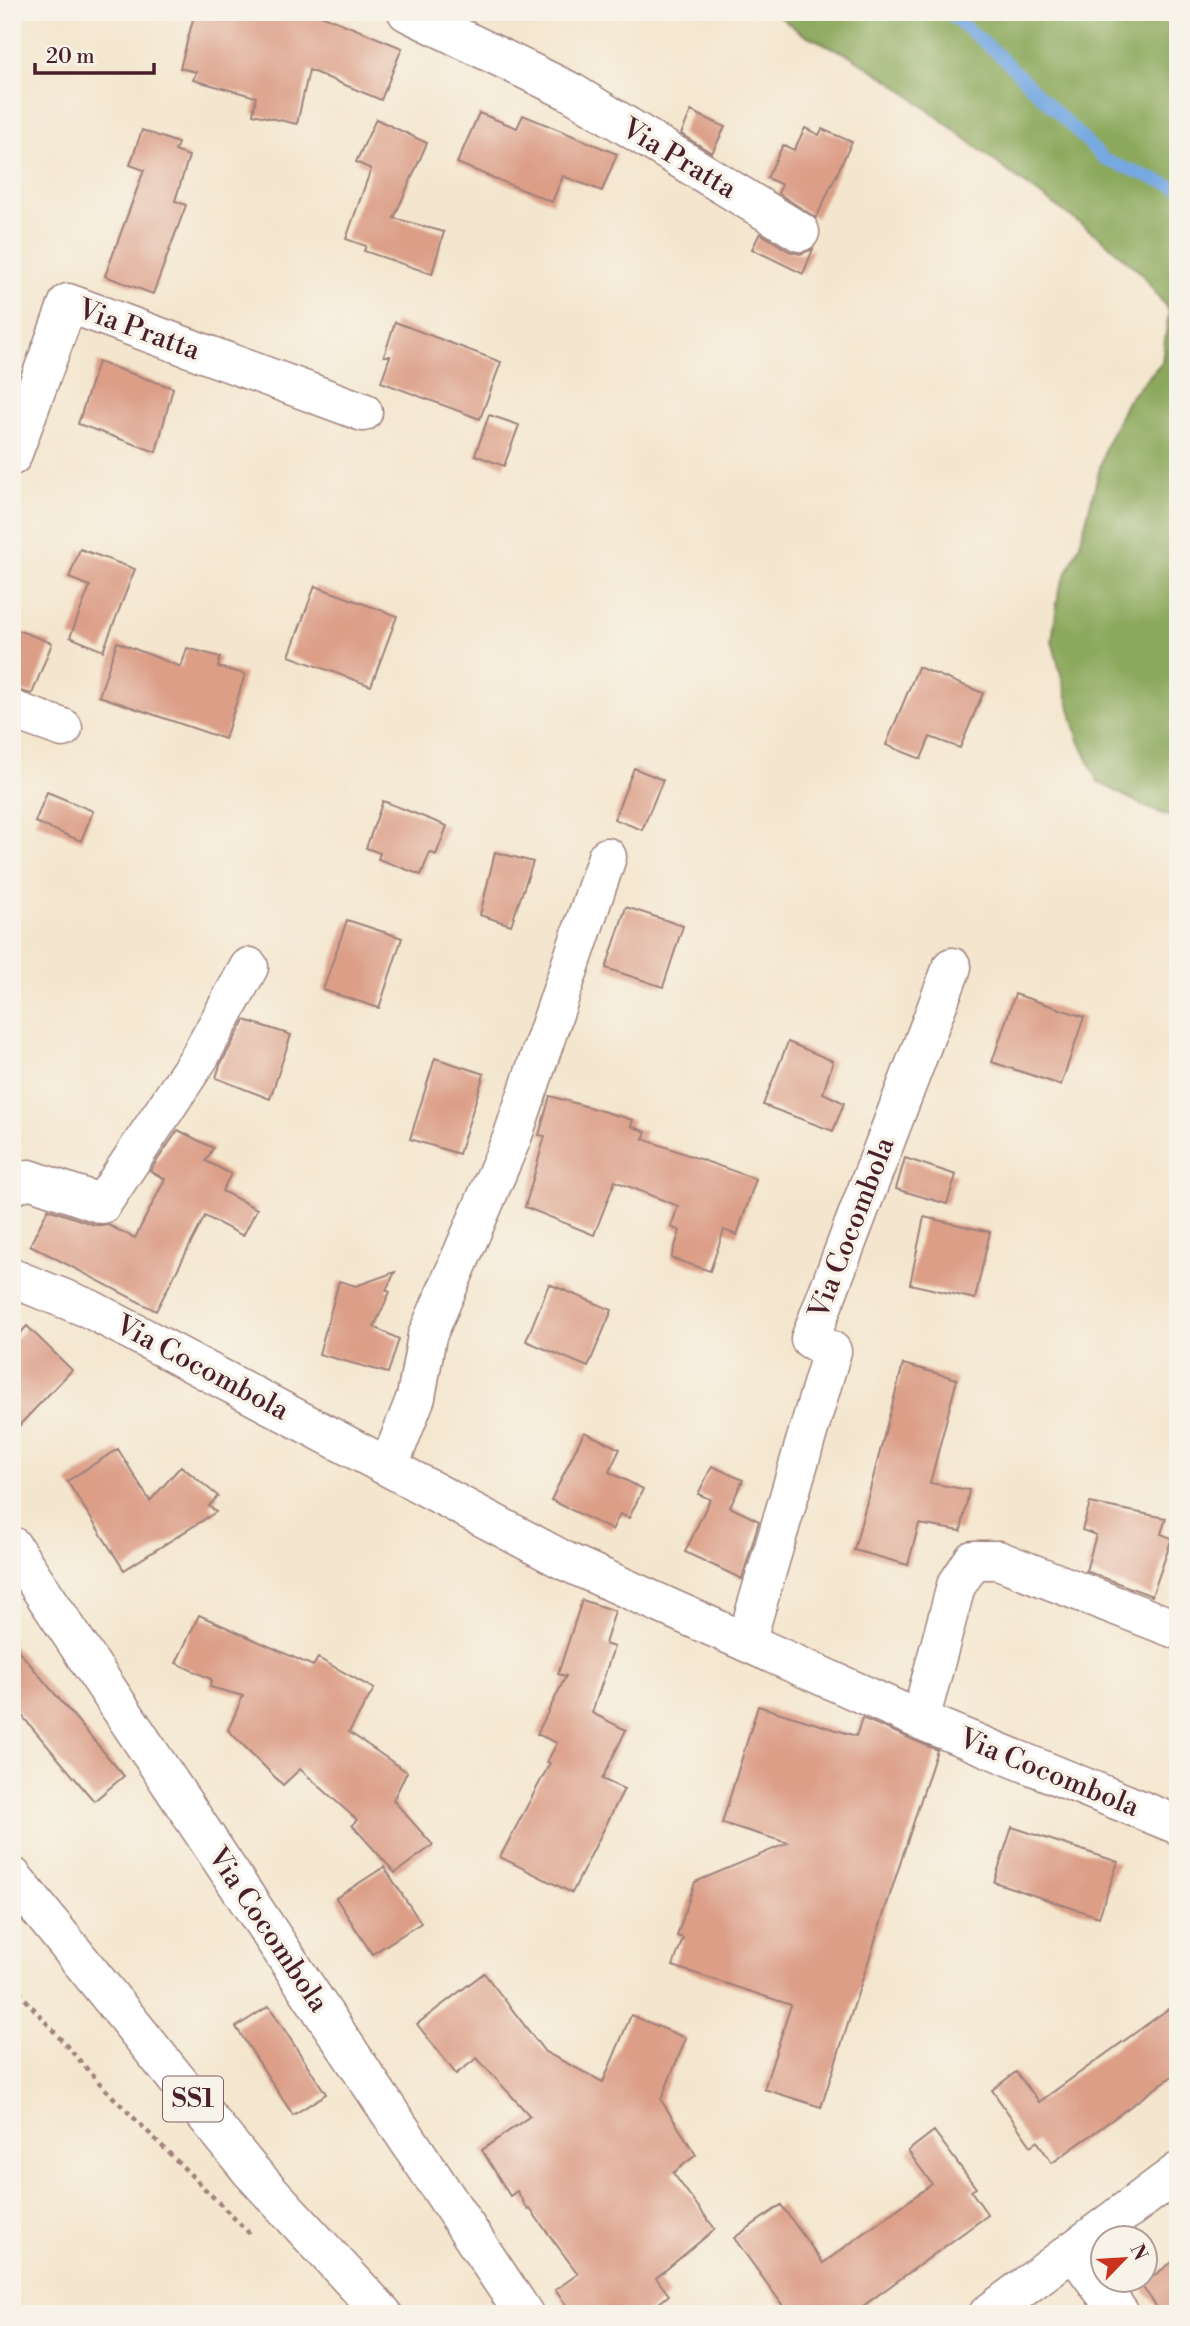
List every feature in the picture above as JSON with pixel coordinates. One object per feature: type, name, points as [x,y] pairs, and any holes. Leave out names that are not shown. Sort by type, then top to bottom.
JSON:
[{"type":"street","name":"Via Pratta","points":[[407,12],[571,92],[800,232]]},
{"type":"street","name":"Via Pratta","points":[[12,456],[68,303],[363,412]]},
{"type":"street","points":[[12,710],[64,728]]},
{"type":"street","points":[[388,1466],[416,1397],[427,1336],[512,1138],[607,858]]},
{"type":"street","points":[[12,1186],[29,1179],[102,1204],[199,1058],[249,967]]},
{"type":"street","name":"Via Cocombola","points":[[746,1642],[832,1351],[810,1339],[952,967]]},
{"type":"street","name":"Via Cocombola","points":[[12,1278],[90,1309],[565,1561],[920,1720],[1178,1825]]},
{"type":"street","name":"Via Cocombola","points":[[12,1546],[524,2314]]},
{"type":"street","points":[[920,1720],[956,1586],[973,1560],[998,1560],[1178,1630]]},
{"type":"street","name":"SS1","points":[[12,1875],[250,2170],[383,2314]]},
{"type":"street","points":[[988,2314],[1178,2172]]},
{"type":"street","points":[[1073,2250],[1120,2314]]},
{"type":"path","points":[[12,1984],[104,2088],[262,2245]]},
{"type":"green space","points":[[773,12],[1178,12],[1178,820],[1098,782],[1078,738],[1052,641],[1059,590],[1080,544],[1105,448],[1127,401],[1162,362],[1169,311],[1140,272],[1102,239],[1014,176],[892,82],[849,55],[803,34]]},
{"type":"building","points":[[195,12],[314,12],[402,48],[381,100],[309,70],[297,124],[253,114],[256,97],[193,80],[196,72],[180,68]]},
{"type":"building","points":[[691,111],[725,127],[712,153],[681,134]]},
{"type":"building","points":[[479,113],[517,128],[523,115],[617,154],[602,191],[563,176],[552,202],[457,163]]},
{"type":"building","points":[[376,119],[427,143],[394,218],[444,232],[432,274],[364,251],[366,246],[346,239],[371,169],[356,162]]},
{"type":"building","points":[[805,128],[819,135],[822,129],[852,142],[816,218],[778,193],[782,185],[767,178],[783,145],[794,150]]},
{"type":"building","points":[[142,130],[178,143],[175,151],[189,156],[175,201],[186,205],[153,294],[105,276],[144,170],[130,165]]},
{"type":"building","points":[[760,233],[789,251],[800,254],[813,249],[803,274],[752,249]]},
{"type":"building","points":[[395,322],[501,362],[480,419],[381,382],[390,356],[384,356]]},
{"type":"building","points":[[98,362],[173,388],[156,452],[78,424]]},
{"type":"building","points":[[489,415],[519,425],[504,466],[475,455]]},
{"type":"building","points":[[80,549],[135,569],[103,651],[70,637],[90,586],[69,578]]},
{"type":"building","points":[[315,586],[397,616],[371,686],[289,656]]},
{"type":"building","points":[[12,628],[52,643],[32,694],[12,689]]},
{"type":"building","points":[[117,642],[181,667],[187,648],[220,657],[218,667],[245,674],[225,739],[99,696]]},
{"type":"building","points":[[918,667],[983,693],[960,748],[930,737],[921,759],[886,745]]},
{"type":"building","points":[[634,768],[663,780],[642,830],[614,819]]},
{"type":"building","points":[[47,792],[93,811],[81,841],[35,822]]},
{"type":"building","points":[[383,801],[447,826],[436,855],[430,852],[421,875],[378,859],[380,853],[366,848]]},
{"type":"building","points":[[495,852],[533,862],[511,925],[480,915]]},
{"type":"building","points":[[626,907],[683,926],[663,987],[606,968]]},
{"type":"building","points":[[347,920],[402,938],[379,1008],[323,990]]},
{"type":"building","points":[[1015,994],[1084,1017],[1061,1085],[992,1062]]},
{"type":"building","points":[[245,1020],[291,1035],[270,1099],[216,1078],[220,1065]]},
{"type":"building","points":[[788,1042],[833,1061],[823,1093],[844,1103],[833,1131],[763,1105]]},
{"type":"building","points":[[435,1058],[484,1074],[459,1154],[410,1139]]},
{"type":"building","points":[[550,1096],[633,1120],[631,1126],[646,1132],[643,1139],[756,1179],[737,1235],[724,1230],[710,1271],[671,1258],[680,1231],[671,1227],[678,1206],[615,1181],[594,1235],[525,1207],[545,1136],[539,1135]]},
{"type":"building","points":[[178,1130],[213,1148],[206,1161],[231,1174],[222,1191],[257,1209],[243,1236],[205,1216],[156,1311],[30,1245],[48,1209],[95,1225],[108,1225],[135,1238],[165,1179],[150,1171]]},
{"type":"building","points":[[905,1158],[956,1175],[947,1204],[896,1189]]},
{"type":"building","points":[[924,1217],[990,1232],[975,1299],[910,1284]]},
{"type":"building","points":[[395,1272],[386,1290],[390,1292],[374,1327],[399,1339],[388,1373],[319,1354],[339,1281],[356,1286]]},
{"type":"building","points":[[549,1284],[612,1310],[588,1367],[526,1341]]},
{"type":"building","points":[[27,1326],[72,1370],[12,1433],[12,1342]]},
{"type":"building","points":[[903,1364],[957,1379],[930,1483],[969,1490],[961,1531],[919,1524],[908,1565],[854,1550]]},
{"type":"building","points":[[584,1432],[620,1449],[609,1472],[643,1489],[629,1518],[620,1514],[612,1530],[551,1500]]},
{"type":"building","points":[[118,1449],[150,1501],[181,1466],[218,1496],[209,1506],[216,1512],[124,1570],[67,1481]]},
{"type":"building","points":[[712,1466],[743,1480],[730,1507],[759,1521],[742,1579],[685,1552],[710,1499],[698,1494]]},
{"type":"building","points":[[1090,1503],[1166,1518],[1161,1534],[1172,1538],[1152,1596],[1086,1571],[1096,1535],[1082,1530]]},
{"type":"building","points":[[582,1600],[615,1611],[605,1644],[614,1647],[592,1713],[626,1730],[602,1779],[624,1789],[572,1893],[500,1857],[550,1763],[547,1762],[557,1743],[537,1734],[566,1676],[558,1674]]},
{"type":"building","points":[[199,1615],[313,1666],[318,1658],[374,1689],[349,1732],[407,1772],[393,1800],[433,1845],[395,1873],[352,1825],[357,1820],[300,1769],[283,1785],[228,1730],[243,1696],[210,1687],[211,1679],[176,1663]]},
{"type":"building","points":[[12,1643],[124,1776],[94,1801],[12,1704]]},
{"type":"building","points":[[758,1706],[856,1736],[862,1718],[937,1750],[821,2107],[764,2089],[791,2005],[673,1966],[683,1938],[677,1936],[695,1882],[788,1843],[722,1823]]},
{"type":"building","points":[[1012,1827],[1118,1862],[1099,1917],[994,1882]]},
{"type":"building","points":[[384,1867],[421,1923],[372,1954],[336,1898]]},
{"type":"building","points":[[484,1973],[545,2052],[603,2082],[631,2015],[686,2038],[661,2100],[696,2155],[673,2173],[715,2229],[656,2278],[669,2295],[646,2314],[573,2314],[555,2290],[578,2274],[530,2209],[528,2210],[517,2191],[510,2196],[482,2150],[530,2116],[477,2058],[456,2074],[417,2024]]},
{"type":"building","points":[[1178,2002],[1178,2072],[1052,2163],[1037,2141],[1031,2146],[992,2090],[1016,2072],[1039,2102]]},
{"type":"building","points":[[269,2006],[326,2094],[293,2115],[236,2027]]},
{"type":"building","points":[[934,2131],[976,2188],[971,2191],[988,2215],[852,2314],[789,2314],[734,2238],[781,2205],[823,2263],[932,2184],[908,2151]]},
{"type":"building","points":[[1178,2258],[1178,2314],[1162,2314],[1148,2294],[1158,2294],[1158,2273]]},
{"type":"waterway","points":[[947,12],[997,53],[1105,160],[1178,188]]}]
